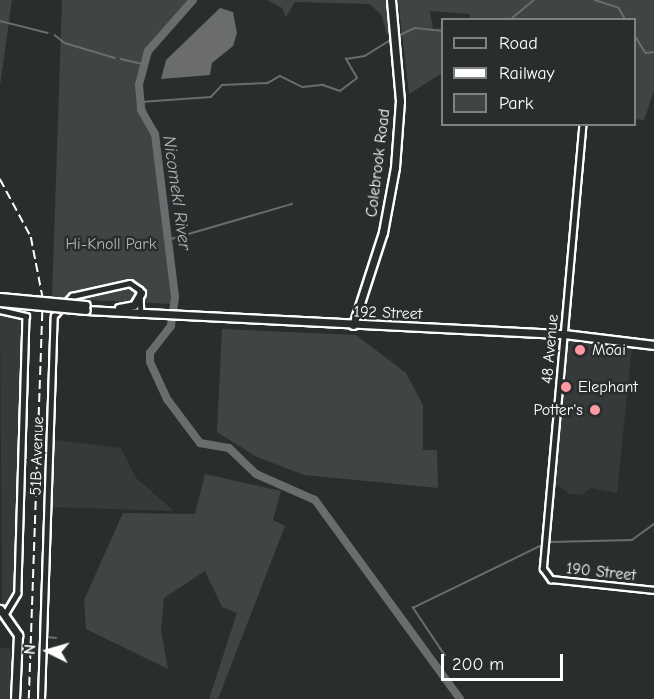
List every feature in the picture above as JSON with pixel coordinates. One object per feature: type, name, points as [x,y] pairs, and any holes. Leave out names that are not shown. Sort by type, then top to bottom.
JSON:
[{"type":"main road","name":"Colebrook Road","points":[[353,325],[393,178],[400,118],[391,0]]},
{"type":"main road","points":[[100,307],[134,305],[141,292]]},
{"type":"main road","name":"192 Street","points":[[0,297],[152,315],[564,334],[654,345]]},
{"type":"main road","name":"192 Street","points":[[0,302],[100,307],[120,312]]},
{"type":"main road","points":[[3,611],[18,635],[15,699]]},
{"type":"street","name":"48 Avenue","points":[[546,575],[543,558],[583,126]]},
{"type":"street","name":"51B Avenue","points":[[41,699],[54,316],[75,295],[130,283],[141,292]]},
{"type":"street","points":[[141,292],[141,314]]},
{"type":"street","points":[[0,310],[26,316],[26,405],[18,593],[3,611]]},
{"type":"street","name":"190 Street","points":[[546,575],[654,590]]},
{"type":"shaded area","points":[[220,8],[233,12],[237,33],[233,46],[212,63],[210,75],[161,79],[166,60]]},
{"type":"shaded area","points":[[0,313],[21,315],[24,320],[15,594],[2,606]]},
{"type":"shaded area","points":[[568,339],[632,345],[617,493],[591,488],[582,495],[570,494],[556,484]]},
{"type":"shaded area","points":[[55,440],[121,448],[136,478],[174,511],[51,507]]},
{"type":"shaded area","points":[[0,647],[12,649],[11,699],[0,699]]},
{"type":"green space","points":[[0,0],[12,0],[0,86]]},
{"type":"green space","name":"Hi-Knoll Park","points":[[62,0],[192,0],[151,51],[140,79],[163,194],[174,284],[171,304],[52,298]]},
{"type":"green space","points":[[267,0],[386,0],[389,28],[387,36],[382,16],[370,4],[295,2],[286,17],[282,8]]},
{"type":"green space","points":[[398,0],[654,0],[654,91],[644,120],[636,119],[636,18],[470,18],[470,14],[430,11],[433,29],[441,28],[441,74],[409,94]]},
{"type":"green space","points":[[222,329],[356,335],[406,373],[423,405],[423,450],[437,450],[438,488],[304,475],[257,457],[217,432]]},
{"type":"green space","points":[[205,474],[281,491],[273,520],[285,526],[218,699],[209,699],[237,613],[222,607],[205,571],[164,598],[161,630],[168,669],[86,629],[84,600],[123,513],[195,514]]},
{"type":"waterway","name":"Nicomekl River","points":[[193,0],[148,51],[139,85],[141,110],[155,134],[175,297],[171,326],[150,353],[150,362],[167,399],[200,443],[229,448],[256,474],[315,500],[460,699]]},
{"type":"waterway","points":[[512,18],[534,0]]},
{"type":"waterway","points":[[595,0],[619,8],[625,18]]},
{"type":"waterway","points":[[0,21],[48,33]]},
{"type":"waterway","points":[[398,36],[415,28],[441,31]]},
{"type":"waterway","points":[[55,35],[65,43],[115,58]]},
{"type":"waterway","points":[[636,37],[646,53],[654,52]]},
{"type":"waterway","points":[[141,102],[211,97],[222,85],[268,83],[280,76],[303,87],[323,85],[340,91],[357,78],[346,59],[365,56],[391,40]]},
{"type":"waterway","points":[[121,59],[142,64]]},
{"type":"waterway","points":[[168,240],[292,204]]},
{"type":"waterway","points":[[550,542],[632,540],[654,524]]},
{"type":"waterway","points":[[445,656],[413,608],[540,546]]},
{"type":"waterway","points":[[47,637],[56,638]]},
{"type":"railway","points":[[0,179],[31,237],[43,299],[29,699]]},
{"type":"place","name":"Moai","points":[[580,350]]},
{"type":"place","name":"Elephant","points":[[566,387]]},
{"type":"place","name":"Potter's","points":[[595,410]]}]
